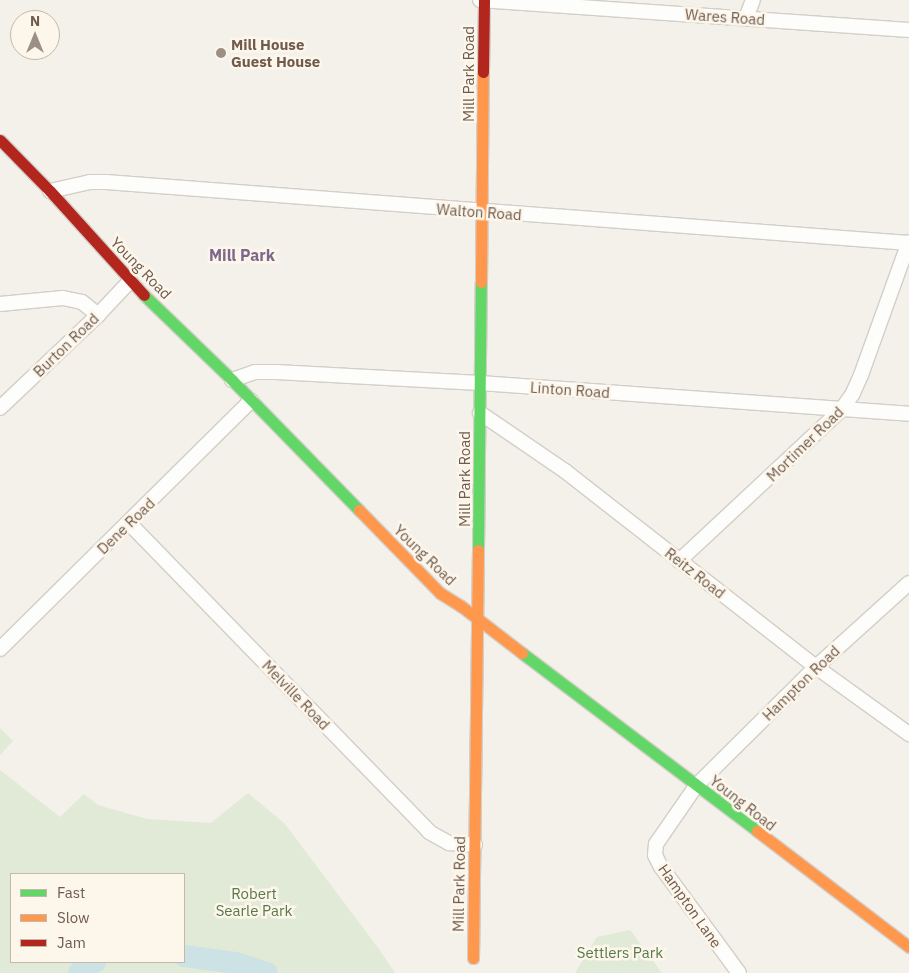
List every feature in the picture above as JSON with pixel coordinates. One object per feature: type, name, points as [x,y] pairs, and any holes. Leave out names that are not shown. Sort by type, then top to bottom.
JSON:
[{"type":"street","name":"Wares Road","points":[[483,0],[909,30]]},
{"type":"street","name":"Mill Park Road","points":[[473,958],[479,620],[483,0]]},
{"type":"street","points":[[746,18],[753,0]]},
{"type":"street","name":"Young Road","points":[[0,140],[50,191],[130,281],[232,380],[440,593],[479,620],[909,948]]},
{"type":"street","name":"Walton Road","points":[[50,191],[90,182],[106,182],[483,212],[909,242]]},
{"type":"street","name":"Mortimer Road","points":[[679,561],[842,409],[854,393],[909,242]]},
{"type":"street","name":"Burton Road","points":[[0,408],[98,315],[130,281]]},
{"type":"street","points":[[0,304],[68,298],[82,302],[98,315]]},
{"type":"street","name":"Linton Road","points":[[232,380],[261,371],[480,383],[909,414]]},
{"type":"street","name":"Dene Road","points":[[0,649],[130,523],[251,401]]},
{"type":"street","name":"Reitz Road","points":[[480,413],[565,472],[816,667],[909,734]]},
{"type":"street","name":"Melville Road","points":[[130,523],[424,827],[436,838],[449,843],[475,845]]},
{"type":"street","name":"Hampton Road","points":[[696,786],[816,667],[909,583]]},
{"type":"street","name":"Hampton Lane","points":[[696,786],[661,835],[656,844],[655,854],[661,867],[738,973]]},
{"type":"green space","points":[[0,728],[13,741],[0,755]]},
{"type":"green space","name":"Robert Searle Park","points":[[0,770],[60,817],[84,794],[98,805],[147,819],[211,823],[248,793],[285,824],[395,973],[0,973]]},
{"type":"green space","name":"Settlers Park","points":[[630,930],[662,973],[575,973],[597,937]]},
{"type":"waterway","points":[[185,956],[236,963],[266,973]]},
{"type":"waterway","points":[[79,973],[85,966],[92,963]]},
{"type":"traffic: fast","points":[[478,550],[481,282]]},
{"type":"traffic: fast","points":[[144,295],[232,380],[359,510]]},
{"type":"traffic: fast","points":[[522,653],[757,831]]},
{"type":"traffic: slow","points":[[481,282],[483,72]]},
{"type":"traffic: slow","points":[[359,510],[440,593],[461,606],[522,653]]},
{"type":"traffic: slow","points":[[473,958],[478,550]]},
{"type":"traffic: slow","points":[[757,831],[909,947]]},
{"type":"traffic: jam","points":[[483,72],[484,0]]},
{"type":"traffic: jam","points":[[0,140],[50,191],[144,295]]},
{"type":"place","name":"Mill House Guest House","points":[[221,53]]},
{"type":"district","name":"Mill Park","points":[[242,255]]}]
